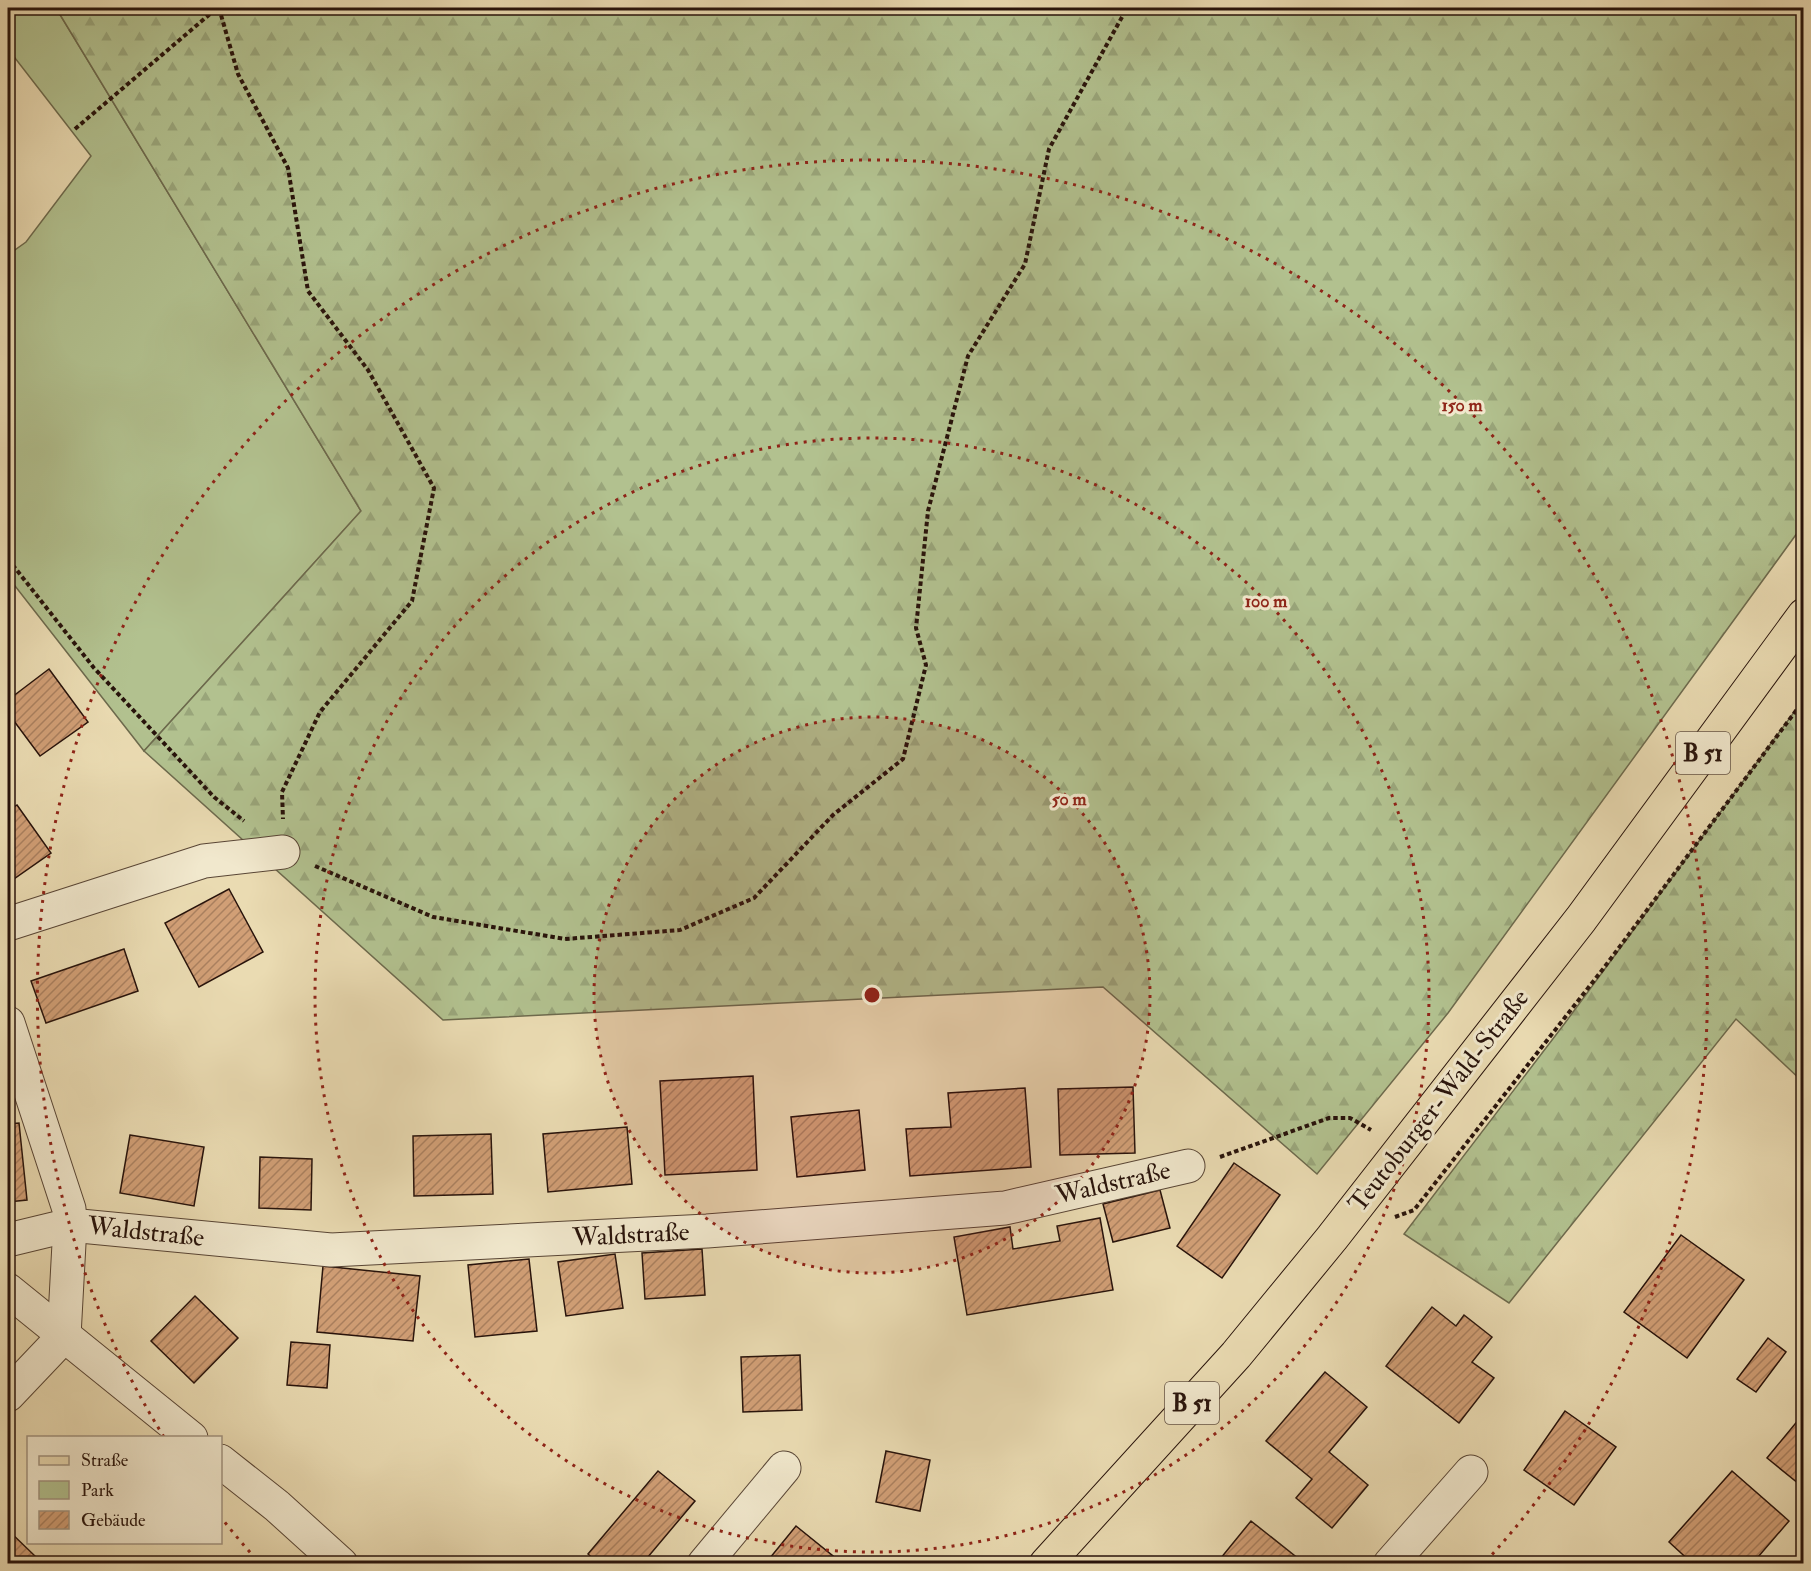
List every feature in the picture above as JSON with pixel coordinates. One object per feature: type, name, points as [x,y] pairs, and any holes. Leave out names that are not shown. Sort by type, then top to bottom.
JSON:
[{"type":"main road","name":"Teutoburger-Wald-Straße","points":[[1046,1563],[1236,1355],[1332,1238],[1592,904],[1803,615]]},
{"type":"street","points":[[8,924],[204,861],[283,852]]},
{"type":"street","name":"Waldstraße","points":[[8,1023],[69,1209],[64,1336]]},
{"type":"street","name":"Waldstraße","points":[[8,1240],[70,1225],[331,1250],[707,1231],[1005,1208],[1188,1166]]},
{"type":"street","points":[[8,1290],[190,1436]]},
{"type":"street","points":[[8,1395],[64,1336]]},
{"type":"street","points":[[222,1463],[341,1563]]},
{"type":"street","points":[[704,1563],[784,1468]]},
{"type":"street","points":[[1390,1563],[1471,1472]]},
{"type":"path","points":[[75,129],[218,8],[238,74],[288,168],[308,291],[368,370],[434,488],[412,602],[320,712],[282,792],[283,852]]},
{"type":"path","points":[[8,559],[94,668],[214,797],[283,852],[433,917],[565,939],[680,930],[753,898],[833,815],[903,759],[926,665],[916,628],[928,511],[968,356],[1025,264],[1049,149],[1127,8]]},
{"type":"path","points":[[1394,1217],[1414,1210],[1603,969],[1803,700]]},
{"type":"path","points":[[1188,1166],[1268,1141],[1329,1118],[1350,1118],[1357,1121],[1399,1152]]},
{"type":"green space","points":[[8,8],[56,8],[361,511],[144,751],[8,577],[8,255],[26,242],[91,156],[8,49]]},
{"type":"green space","points":[[56,8],[1803,8],[1803,525],[1448,1013],[1317,1174],[1103,987],[443,1020],[144,751],[361,511]]},
{"type":"green space","points":[[1803,700],[1803,1082],[1736,1019],[1509,1303],[1404,1234],[1565,1023]]},
{"type":"building","points":[[49,669],[88,722],[40,756],[8,713],[8,700]]},
{"type":"building","points":[[17,805],[51,853],[8,883],[8,811]]},
{"type":"building","points":[[229,889],[263,952],[199,987],[165,923]]},
{"type":"building","points":[[124,949],[138,991],[46,1023],[31,981]]},
{"type":"building","points":[[753,1076],[757,1170],[665,1175],[660,1081]]},
{"type":"building","points":[[1133,1087],[1135,1153],[1060,1155],[1058,1089]]},
{"type":"building","points":[[1025,1088],[1031,1167],[910,1176],[906,1129],[951,1127],[948,1093]]},
{"type":"building","points":[[859,1110],[865,1170],[797,1177],[791,1117]]},
{"type":"building","points":[[19,1123],[27,1200],[8,1202],[8,1124]]},
{"type":"building","points":[[627,1127],[632,1184],[548,1192],[543,1134]]},
{"type":"building","points":[[491,1134],[493,1194],[414,1196],[413,1136]]},
{"type":"building","points":[[130,1135],[204,1147],[194,1206],[120,1193]]},
{"type":"building","points":[[260,1157],[312,1159],[311,1210],[259,1208]]},
{"type":"building","points":[[1234,1163],[1280,1195],[1222,1278],[1177,1246]]},
{"type":"building","points":[[1160,1190],[1170,1228],[1113,1242],[1103,1204]]},
{"type":"building","points":[[1100,1218],[1113,1290],[967,1315],[954,1237],[1010,1227],[1013,1249],[1060,1241],[1057,1226]]},
{"type":"building","points":[[1681,1235],[1744,1280],[1687,1358],[1624,1312]]},
{"type":"building","points":[[702,1249],[705,1295],[645,1299],[642,1253]]},
{"type":"building","points":[[615,1254],[623,1308],[566,1316],[558,1262]]},
{"type":"building","points":[[529,1259],[537,1331],[475,1337],[468,1265]]},
{"type":"building","points":[[323,1266],[420,1276],[413,1341],[317,1332]]},
{"type":"building","points":[[195,1296],[238,1338],[194,1383],[151,1341]]},
{"type":"building","points":[[1432,1307],[1456,1326],[1464,1315],[1492,1337],[1472,1362],[1494,1378],[1459,1423],[1386,1366]]},
{"type":"building","points":[[1768,1338],[1786,1352],[1756,1392],[1737,1379]]},
{"type":"building","points":[[291,1342],[330,1345],[327,1388],[287,1385]]},
{"type":"building","points":[[800,1355],[802,1410],[743,1412],[741,1357]]},
{"type":"building","points":[[1325,1372],[1367,1407],[1329,1452],[1368,1485],[1332,1528],[1296,1498],[1312,1479],[1266,1441]]},
{"type":"building","points":[[1565,1411],[1616,1447],[1574,1505],[1524,1470]]},
{"type":"building","points":[[1804,1413],[1804,1488],[1767,1458]]},
{"type":"building","points":[[886,1451],[930,1460],[920,1511],[876,1502]]},
{"type":"building","points":[[658,1471],[695,1501],[642,1564],[599,1564],[588,1554]]},
{"type":"building","points":[[1732,1471],[1789,1521],[1752,1564],[1693,1564],[1669,1542]]},
{"type":"building","points":[[1251,1521],[1304,1563],[1304,1564],[1216,1564]]},
{"type":"building","points":[[796,1526],[833,1556],[827,1564],[765,1564]]},
{"type":"building","points":[[8,1530],[35,1556],[29,1564],[8,1564]]}]
